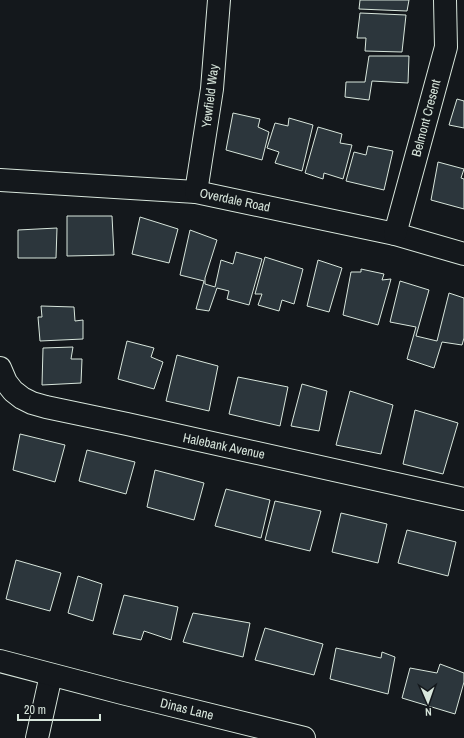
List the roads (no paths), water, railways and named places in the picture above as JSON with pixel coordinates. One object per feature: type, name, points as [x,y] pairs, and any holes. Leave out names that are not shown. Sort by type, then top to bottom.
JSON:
[{"type":"street","name":"Yewfield Way","points":[[196,192],[212,90],[219,0]]},
{"type":"street","name":"Belmont Cresent","points":[[395,234],[446,47],[445,0]]},
{"type":"street","name":"Overdale Road","points":[[0,180],[196,192],[395,234],[464,254]]},
{"type":"street","name":"Halebank Avenue","points":[[0,368],[6,382],[13,391],[27,400],[46,407],[464,499]]},
{"type":"street","name":"Dinas Lane","points":[[0,661],[304,738]]},
{"type":"street","points":[[37,738],[51,675]]}]
